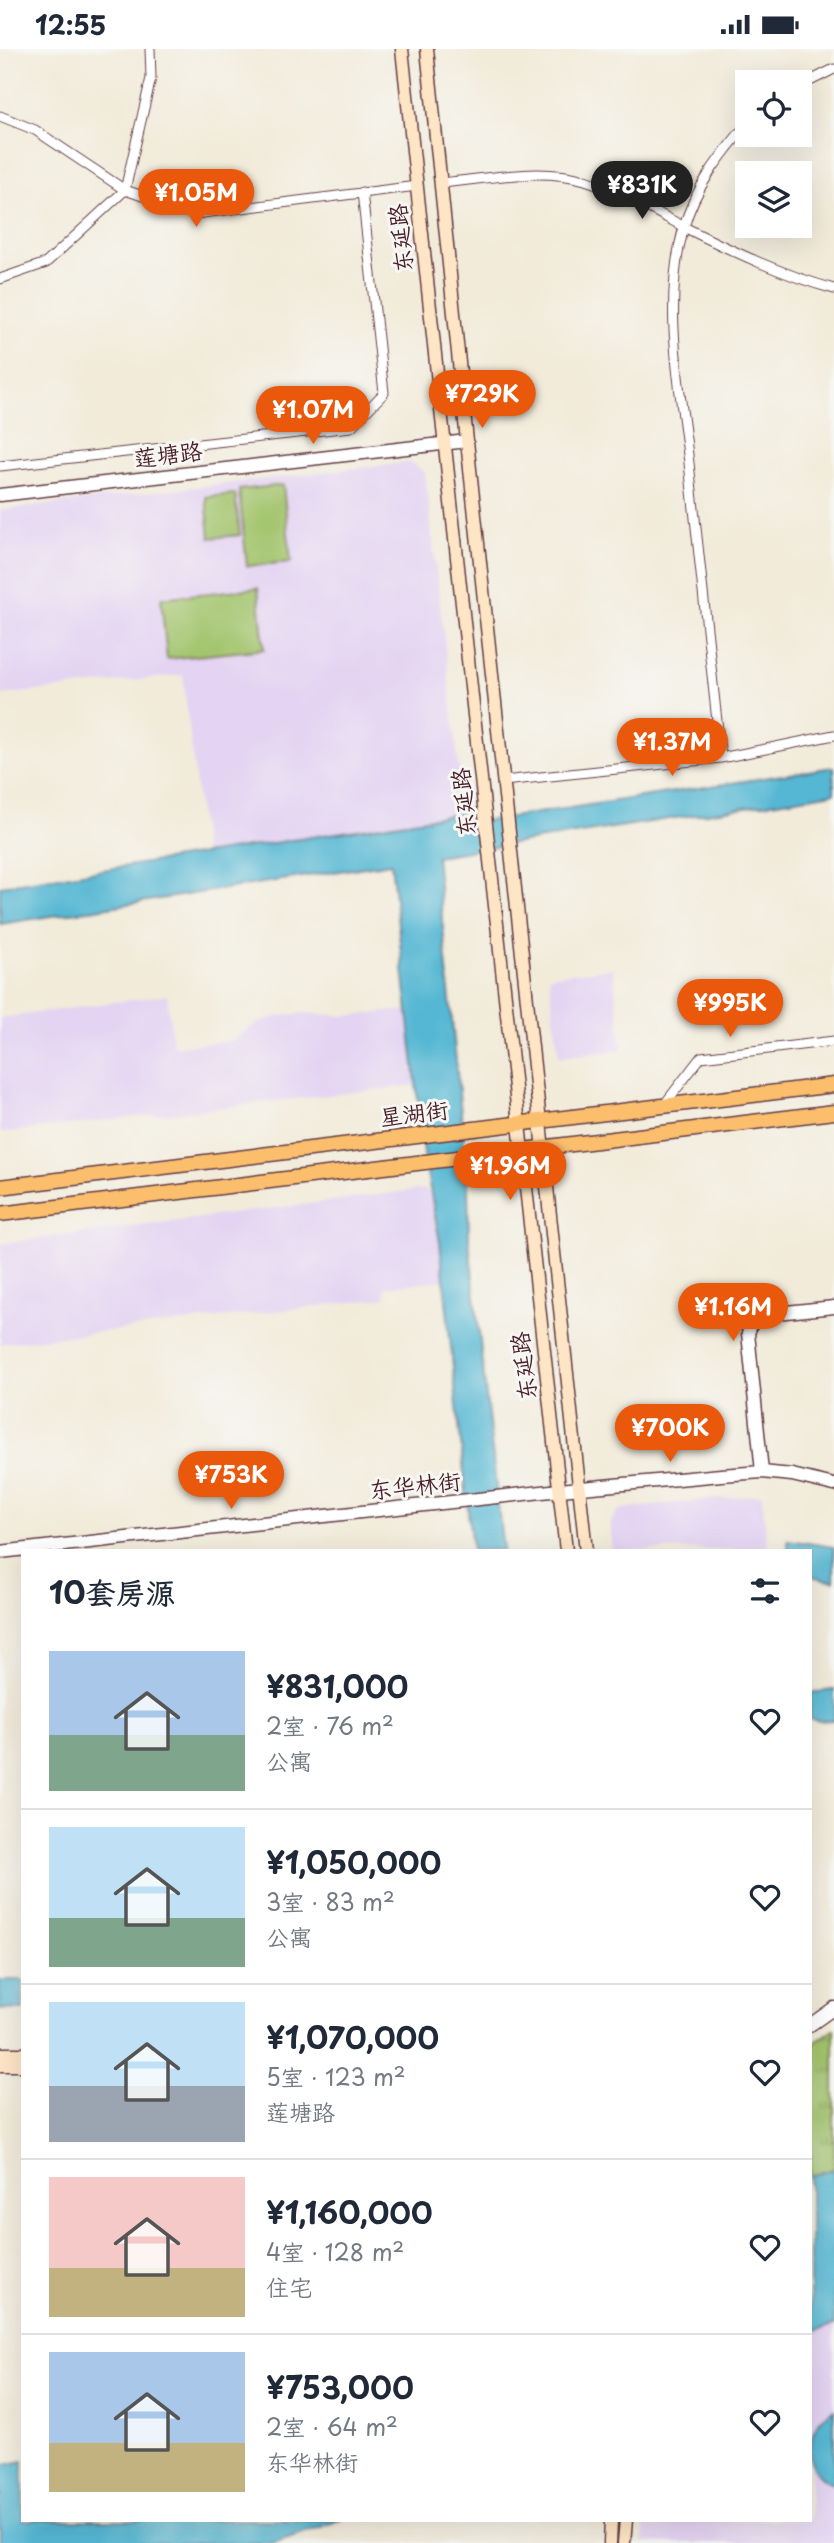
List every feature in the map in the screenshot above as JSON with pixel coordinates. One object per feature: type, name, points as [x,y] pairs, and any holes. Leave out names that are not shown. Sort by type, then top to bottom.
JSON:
[{"type":"main road","name":"东延路","points":[[402,49],[487,816],[517,1123],[566,1549]]},
{"type":"main road","name":"东延路","points":[[427,49],[586,1549]]},
{"type":"main road","name":"星湖街","points":[[0,1187],[834,1085]]},
{"type":"main road","points":[[0,1214],[834,1112]]},
{"type":"main road","points":[[0,2054],[21,2054]]},
{"type":"main road","points":[[0,2064],[21,2065]]},
{"type":"main road","points":[[610,2543],[611,2522]]},
{"type":"main road","points":[[624,2543],[626,2522]]},
{"type":"street","points":[[0,279],[46,263],[125,190],[151,78],[150,49]]},
{"type":"street","points":[[812,80],[834,69]]},
{"type":"street","points":[[0,116],[35,129],[125,190],[195,214],[417,186]]},
{"type":"street","points":[[721,758],[672,292],[684,226],[712,166],[735,138]]},
{"type":"street","points":[[441,183],[537,174],[584,180],[802,280],[834,289]]},
{"type":"street","points":[[0,466],[351,427],[384,393],[362,192]]},
{"type":"street","name":"莲塘路","points":[[0,495],[467,441]]},
{"type":"street","points":[[503,781],[721,758],[834,735]]},
{"type":"street","points":[[664,1105],[701,1057],[834,1041]]},
{"type":"street","points":[[762,1472],[748,1332],[753,1320],[767,1314],[834,1307]]},
{"type":"street","name":"东华林街","points":[[28,1549],[560,1490],[762,1472],[792,1475],[834,1485]]},
{"type":"street","name":"东华林街","points":[[0,1552],[21,1550]]},
{"type":"street","points":[[812,2024],[834,2008]]},
{"type":"shaded area","points":[[410,462],[425,473],[464,813],[204,854],[183,675],[0,695],[0,510]]},
{"type":"shaded area","points":[[613,968],[622,1050],[559,1057],[549,976]]},
{"type":"shaded area","points":[[167,995],[173,1047],[233,1040],[257,1023],[278,1016],[304,1013],[345,1016],[408,1010],[415,1085],[0,1133],[0,1018]]},
{"type":"shaded area","points":[[424,1189],[431,1198],[440,1242],[443,1280],[385,1287],[385,1298],[0,1344],[0,1244]]},
{"type":"shaded area","points":[[762,1494],[768,1549],[611,1549],[611,1522],[622,1509]]},
{"type":"shaded area","points":[[834,2325],[834,2543],[644,2543],[644,2522],[812,2522],[812,2331]]},
{"type":"green space","points":[[283,485],[291,562],[247,566],[239,490]]},
{"type":"green space","points":[[235,494],[240,535],[210,538],[206,497]]},
{"type":"green space","points":[[258,588],[264,649],[167,659],[161,598]]},
{"type":"green space","points":[[834,2029],[834,2169],[812,2175],[812,2045]]},
{"type":"water","points":[[834,767],[834,793],[436,856],[468,1185],[469,1241],[503,1549],[472,1549],[440,1242],[425,1162],[391,863],[0,924],[0,886],[464,813],[466,824]]},
{"type":"water","points":[[788,1540],[834,1547],[834,1581],[812,1576],[812,1549],[788,1549]]},
{"type":"water","points":[[834,1690],[834,1720],[812,1720],[812,1693]]},
{"type":"water","points":[[0,1980],[21,1980],[21,2010],[0,2009]]},
{"type":"water","points":[[834,2169],[834,2325],[812,2331],[812,2175]]},
{"type":"water","points":[[834,2409],[834,2484],[823,2479],[815,2471],[812,2463],[812,2437],[824,2416]]},
{"type":"water","points":[[21,2461],[21,2522],[335,2522],[273,2543],[0,2543],[0,2466]]}]
